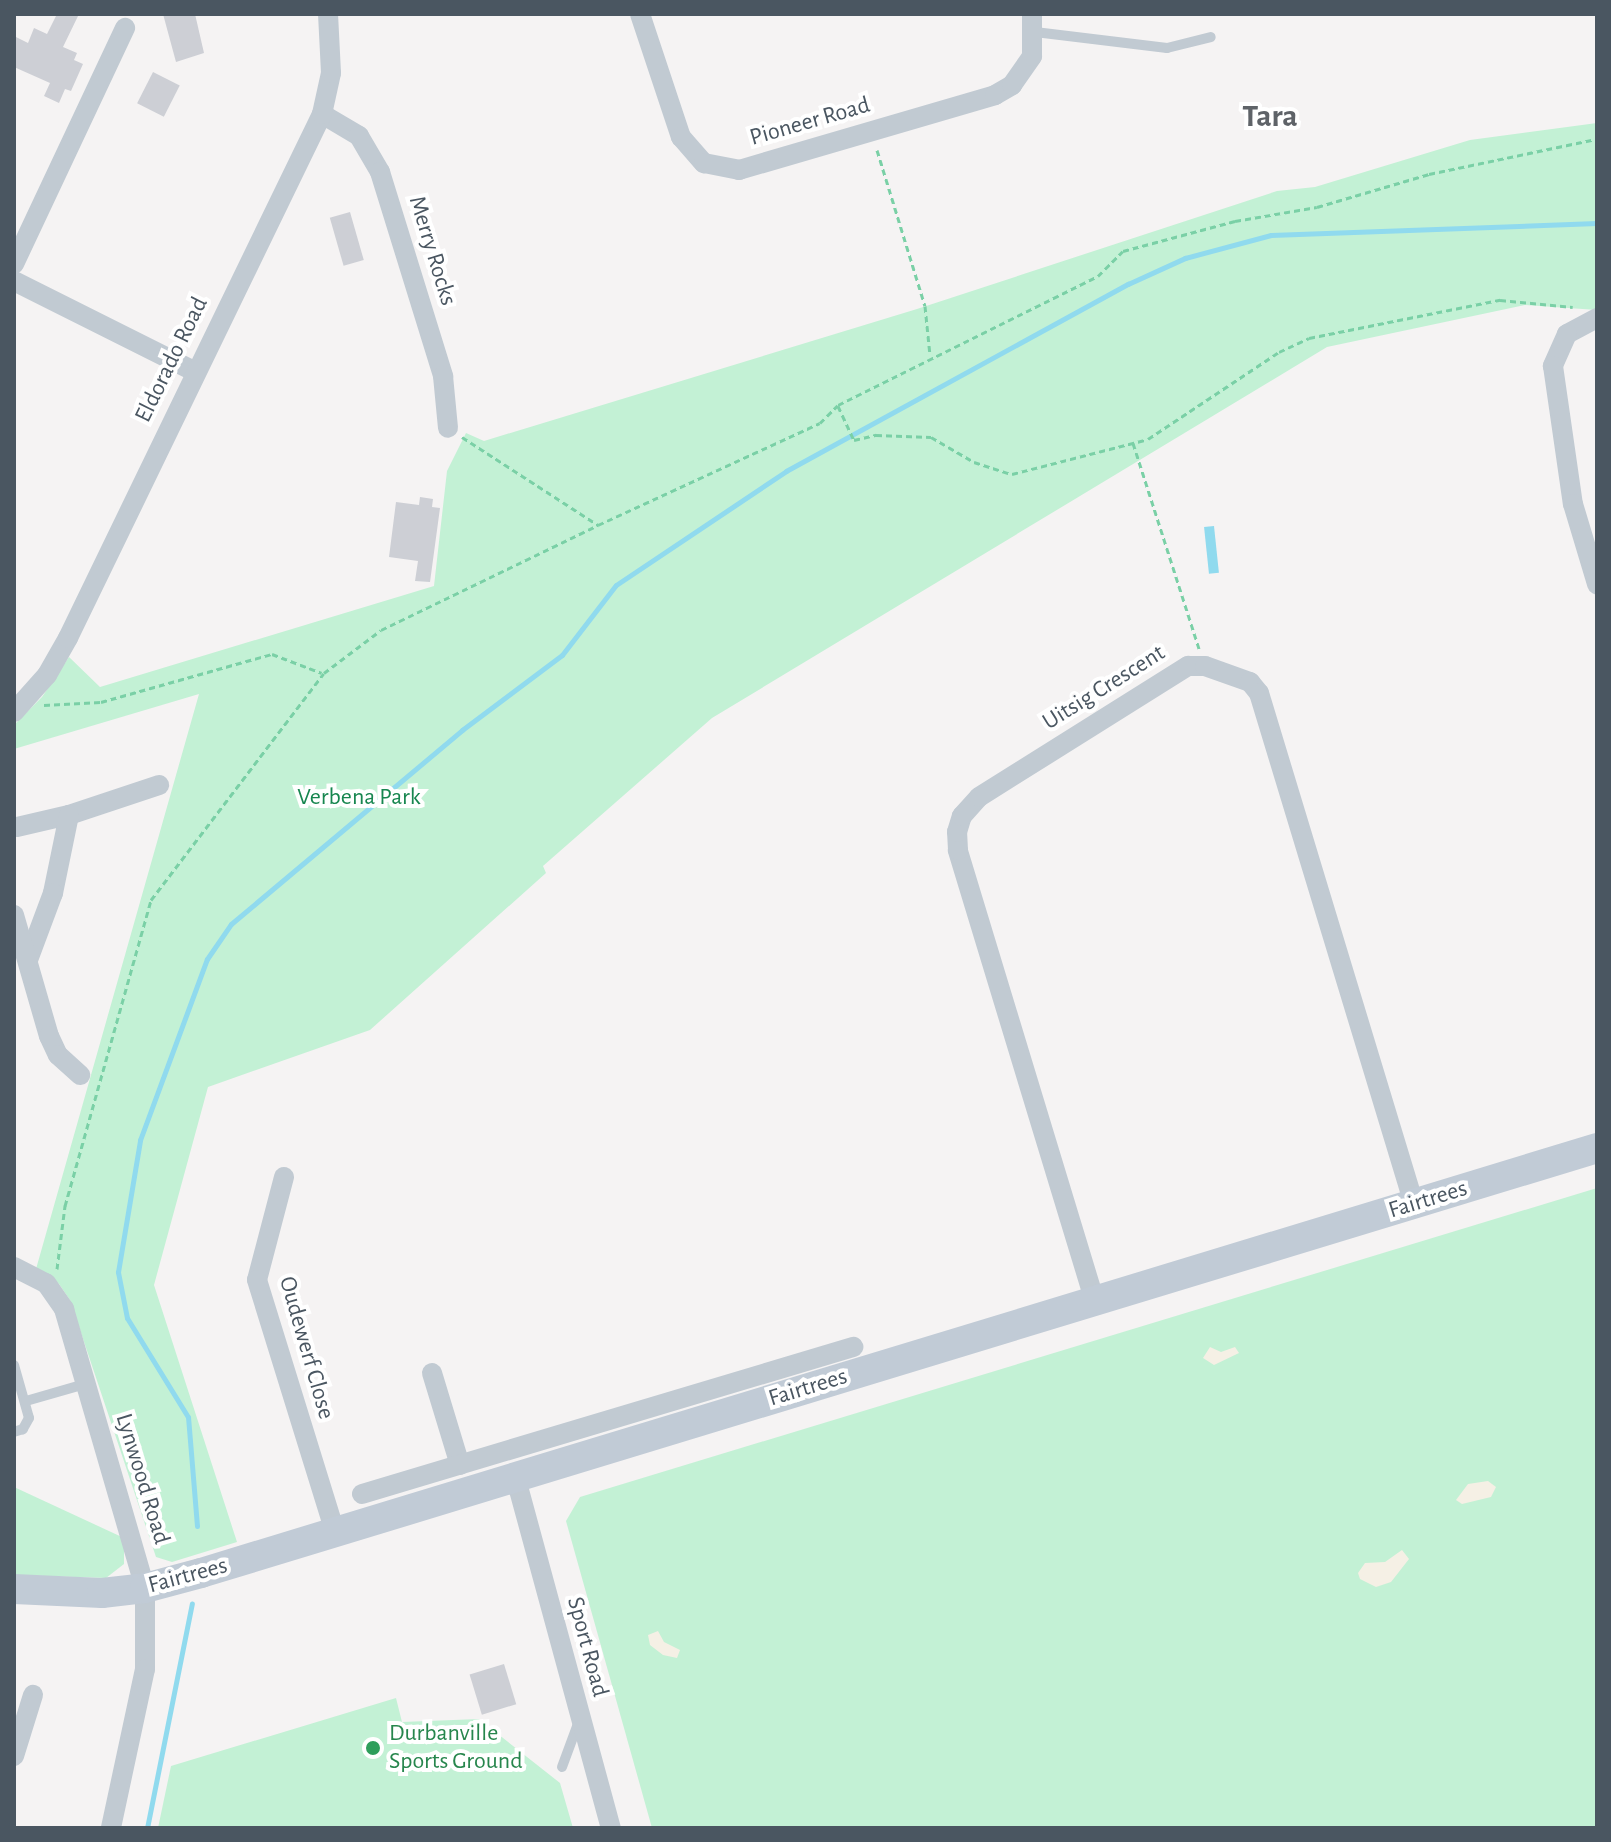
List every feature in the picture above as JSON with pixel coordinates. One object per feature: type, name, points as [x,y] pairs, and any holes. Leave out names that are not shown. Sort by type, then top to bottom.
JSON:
[{"type":"main road","name":"Fairtrees","points":[[14,1589],[54,1594],[145,1588],[516,1479],[736,1396],[1095,1302],[1597,1148]]},
{"type":"street","name":"Eldorado Road","points":[[17,709],[63,649],[194,371],[322,114],[331,73],[328,14]]},
{"type":"street","name":"Pioneer Road","points":[[640,14],[673,120],[692,153],[704,163],[739,170],[995,95],[1012,85],[1032,56],[1033,23]]},
{"type":"street","points":[[14,264],[125,28]]},
{"type":"street","name":"Merry Rocks","points":[[322,114],[359,136],[380,172],[443,376],[448,428]]},
{"type":"street","points":[[14,281],[194,371]]},
{"type":"street","points":[[1588,313],[1567,334],[1553,366],[1573,504],[1597,584]]},
{"type":"street","name":"Uitsig Crescent","points":[[1095,1302],[958,850],[957,832],[962,816],[979,797],[1183,668],[1200,664],[1250,682],[1259,693],[1414,1204]]},
{"type":"street","points":[[15,825],[69,815],[159,785]]},
{"type":"street","points":[[28,960],[53,893],[69,815]]},
{"type":"street","points":[[14,915],[53,1046],[80,1075]]},
{"type":"street","name":"Oudewerf Close","points":[[284,1177],[257,1280],[335,1532]]},
{"type":"street","name":"Lynwood Road","points":[[14,1267],[46,1283],[59,1298],[145,1588],[145,1669],[111,1828]]},
{"type":"street","points":[[362,1494],[460,1465],[736,1396],[853,1347]]},
{"type":"street","points":[[432,1373],[460,1465]]},
{"type":"street","name":"Sport Road","points":[[516,1479],[611,1828]]},
{"type":"street","points":[[14,1756],[33,1695]]},
{"type":"lane","points":[[1033,23],[1167,48],[1211,37]]},
{"type":"lane","points":[[14,1365],[26,1401],[27,1425],[14,1432]]},
{"type":"lane","points":[[26,1401],[85,1384]]},
{"type":"lane","points":[[562,1767],[579,1719]]},
{"type":"path","points":[[871,131],[925,306],[930,357]]},
{"type":"path","points":[[56,1276],[65,1206],[151,900],[324,673],[381,630],[598,525],[820,423],[838,405],[1098,276],[1123,251],[1235,221],[1317,207],[1429,174],[1597,139]]},
{"type":"path","points":[[838,405],[854,440],[931,437],[974,462],[1012,474],[1148,439],[1279,352],[1309,338],[1500,300],[1588,313]]},
{"type":"path","points":[[448,428],[598,525]]},
{"type":"path","points":[[1133,443],[1181,584],[1200,664]]},
{"type":"path","points":[[17,709],[101,702],[272,654],[324,673]]},
{"type":"green space","name":"Verbena Park","points":[[1597,123],[1597,310],[1525,305],[1327,347],[712,718],[543,866],[546,873],[370,1030],[208,1087],[154,1285],[237,1542],[172,1562],[156,1557],[70,1300],[59,1284],[36,1269],[199,694],[14,749],[14,725],[42,697],[69,657],[100,687],[434,586],[447,471],[466,433],[484,441],[917,309],[1277,191],[1315,187],[1470,140]]},
{"type":"green space","points":[[1597,1188],[1597,1828],[652,1828],[566,1521],[580,1497]]},
{"type":"green space","points":[[14,1487],[124,1538],[124,1564],[106,1578],[14,1575]]},
{"type":"green space","name":"Durbanville Sports Ground","points":[[396,1698],[402,1722],[479,1719],[560,1783],[573,1828],[158,1828],[171,1766]]},
{"type":"sand","points":[[1210,1347],[1221,1352],[1235,1347],[1239,1353],[1214,1365],[1203,1358]]},
{"type":"sand","points":[[1488,1481],[1496,1487],[1491,1497],[1462,1504],[1456,1500],[1468,1484]]},
{"type":"sand","points":[[1402,1550],[1409,1559],[1391,1582],[1376,1587],[1360,1579],[1358,1573],[1365,1563],[1385,1562]]},
{"type":"sand","points":[[658,1631],[664,1642],[680,1650],[677,1658],[663,1655],[650,1645],[648,1635]]},
{"type":"water","points":[[1214,526],[1219,573],[1209,574],[1204,527]]},
{"type":"building","points":[[57,14],[79,14],[63,47],[77,53],[74,60],[83,64],[71,91],[65,89],[59,103],[44,96],[50,83],[14,67],[14,36],[28,43],[34,28],[47,34]]},
{"type":"building","points":[[163,14],[195,14],[204,53],[176,62]]},
{"type":"building","points":[[153,72],[180,86],[164,117],[137,103]]},
{"type":"building","points":[[350,212],[364,260],[344,266],[330,218]]},
{"type":"building","points":[[420,497],[433,499],[432,507],[440,508],[430,582],[415,581],[418,561],[389,557],[396,502],[419,505]]},
{"type":"building","points":[[504,1664],[516,1704],[482,1715],[470,1675]]},
{"type":"waterway","points":[[197,1526],[188,1417],[127,1318],[118,1272],[140,1140],[207,959],[231,924],[462,730],[562,655],[616,585],[786,471],[1128,284],[1185,258],[1271,235],[1597,223]]},
{"type":"waterway","points":[[147,1828],[192,1603]]},
{"type":"place","name":"Durbanville Sports Ground","points":[[373,1748]]},
{"type":"district","name":"Tara","points":[[1270,116]]}]
